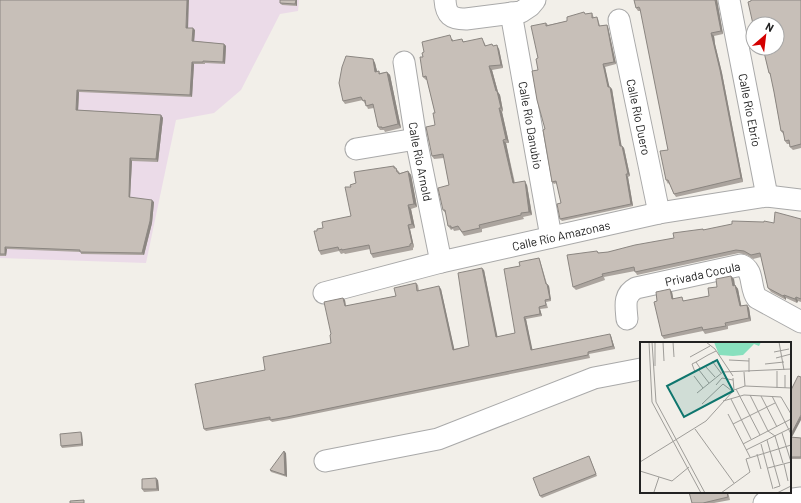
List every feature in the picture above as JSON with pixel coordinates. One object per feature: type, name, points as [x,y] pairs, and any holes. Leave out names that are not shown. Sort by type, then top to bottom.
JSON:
[{"type":"street","points":[[445,0],[446,9],[449,15],[456,19],[521,12],[530,6],[535,0]]},
{"type":"street","name":"Calle Río Ebrio","points":[[729,0],[767,196]]},
{"type":"street","name":"Calle Río Danubio","points":[[511,13],[551,237]]},
{"type":"street","name":"Calle Río Duero","points":[[619,20],[658,213]]},
{"type":"street","name":"Calle Río Arnold","points":[[404,62],[416,139],[441,262]]},
{"type":"street","points":[[356,149],[416,139]]},
{"type":"street","name":"Calle Río Amazonas","points":[[324,293],[441,262],[658,213],[767,196],[801,200]]},
{"type":"street","name":"Privada Cocula","points":[[627,319],[626,299],[630,292],[636,288],[741,266],[746,267],[749,271],[754,295],[757,298],[801,322]]},
{"type":"street","points":[[325,461],[438,439],[594,378],[640,369]]},
{"type":"street","points":[[771,499],[801,498]]},
{"type":"shaded area","points":[[0,0],[299,0],[298,11],[280,14],[241,90],[214,113],[176,120],[146,263],[0,258]]},
{"type":"building","points":[[0,0],[187,0],[186,28],[193,28],[192,41],[224,44],[223,62],[192,62],[190,95],[77,90],[76,110],[161,115],[156,159],[130,158],[129,197],[152,200],[150,221],[142,253],[80,252],[80,250],[5,247],[5,254],[0,254]]},
{"type":"building","points":[[280,0],[296,0],[295,4],[280,3]]},
{"type":"building","points":[[634,0],[715,0],[721,31],[711,33],[720,70],[741,178],[674,194],[668,180],[666,180],[660,151],[668,150],[640,9],[639,7],[636,8]]},
{"type":"building","points":[[801,0],[801,144],[790,147],[789,140],[785,141],[783,131],[781,131],[770,73],[765,56],[785,56],[785,16],[751,16],[748,2]]},
{"type":"building","points":[[584,12],[585,14],[592,13],[592,18],[597,17],[599,26],[607,25],[614,62],[603,64],[608,87],[610,87],[620,146],[622,146],[628,174],[626,174],[631,204],[560,219],[557,204],[561,203],[556,181],[552,182],[543,130],[545,129],[537,100],[532,71],[538,70],[536,59],[538,58],[531,26],[546,23],[546,26],[567,21],[567,17]]},
{"type":"building","points":[[450,35],[452,41],[462,39],[463,42],[482,38],[485,46],[492,44],[493,46],[497,45],[501,65],[489,66],[501,108],[499,108],[506,139],[503,140],[513,183],[525,181],[529,212],[479,225],[480,228],[462,232],[458,226],[451,228],[451,226],[448,226],[445,210],[443,210],[438,188],[449,185],[443,154],[432,156],[426,127],[435,125],[433,113],[435,113],[426,76],[423,77],[420,57],[423,57],[422,53],[424,52],[422,42]]},
{"type":"building","points":[[346,56],[373,59],[375,72],[379,71],[379,74],[387,72],[398,124],[382,128],[378,127],[373,104],[366,106],[365,100],[363,101],[361,97],[343,101],[339,83]]},
{"type":"building","points":[[394,166],[399,174],[408,171],[414,204],[408,205],[412,224],[408,225],[412,243],[410,246],[371,254],[369,245],[342,250],[339,250],[338,247],[319,251],[314,231],[323,228],[322,222],[351,216],[345,187],[351,187],[350,185],[356,183],[354,172]]},
{"type":"building","points":[[775,212],[801,219],[801,299],[783,296],[768,288],[760,253],[751,255],[744,251],[736,250],[635,272],[634,267],[602,274],[603,276],[573,287],[567,255],[597,251],[598,253],[608,252],[635,245],[674,238],[673,233],[703,230],[732,224],[732,221],[764,221],[774,223]]},
{"type":"building","points":[[539,258],[550,299],[545,300],[546,305],[539,307],[540,314],[524,317],[531,350],[610,334],[613,346],[588,352],[588,355],[287,417],[270,420],[270,417],[204,429],[195,384],[265,370],[263,357],[331,343],[331,334],[324,302],[343,298],[345,306],[396,296],[394,288],[416,283],[417,291],[439,286],[453,350],[469,346],[458,273],[482,268],[496,337],[515,333],[504,269],[520,266],[519,262]]},
{"type":"building","points":[[731,276],[733,286],[735,285],[740,306],[747,305],[749,318],[725,323],[726,326],[703,330],[702,327],[662,336],[654,302],[657,301],[656,292],[670,289],[672,299],[682,297],[683,301],[709,296],[708,288],[717,287],[716,279]]},
{"type":"building","points":[[798,376],[801,377],[801,415],[791,434],[791,390]]},
{"type":"building","points":[[81,432],[82,444],[61,446],[60,434]]},
{"type":"building","points":[[791,437],[801,438],[801,457],[791,457]]},
{"type":"building","points":[[284,451],[285,475],[270,470]]},
{"type":"building","points":[[589,456],[596,474],[540,496],[533,478]]},
{"type":"building","points":[[156,478],[157,489],[142,489],[142,479]]},
{"type":"building","points":[[689,493],[727,493],[728,497],[703,503],[692,503]]},
{"type":"building","points":[[84,500],[84,503],[70,503],[70,501]]}]
